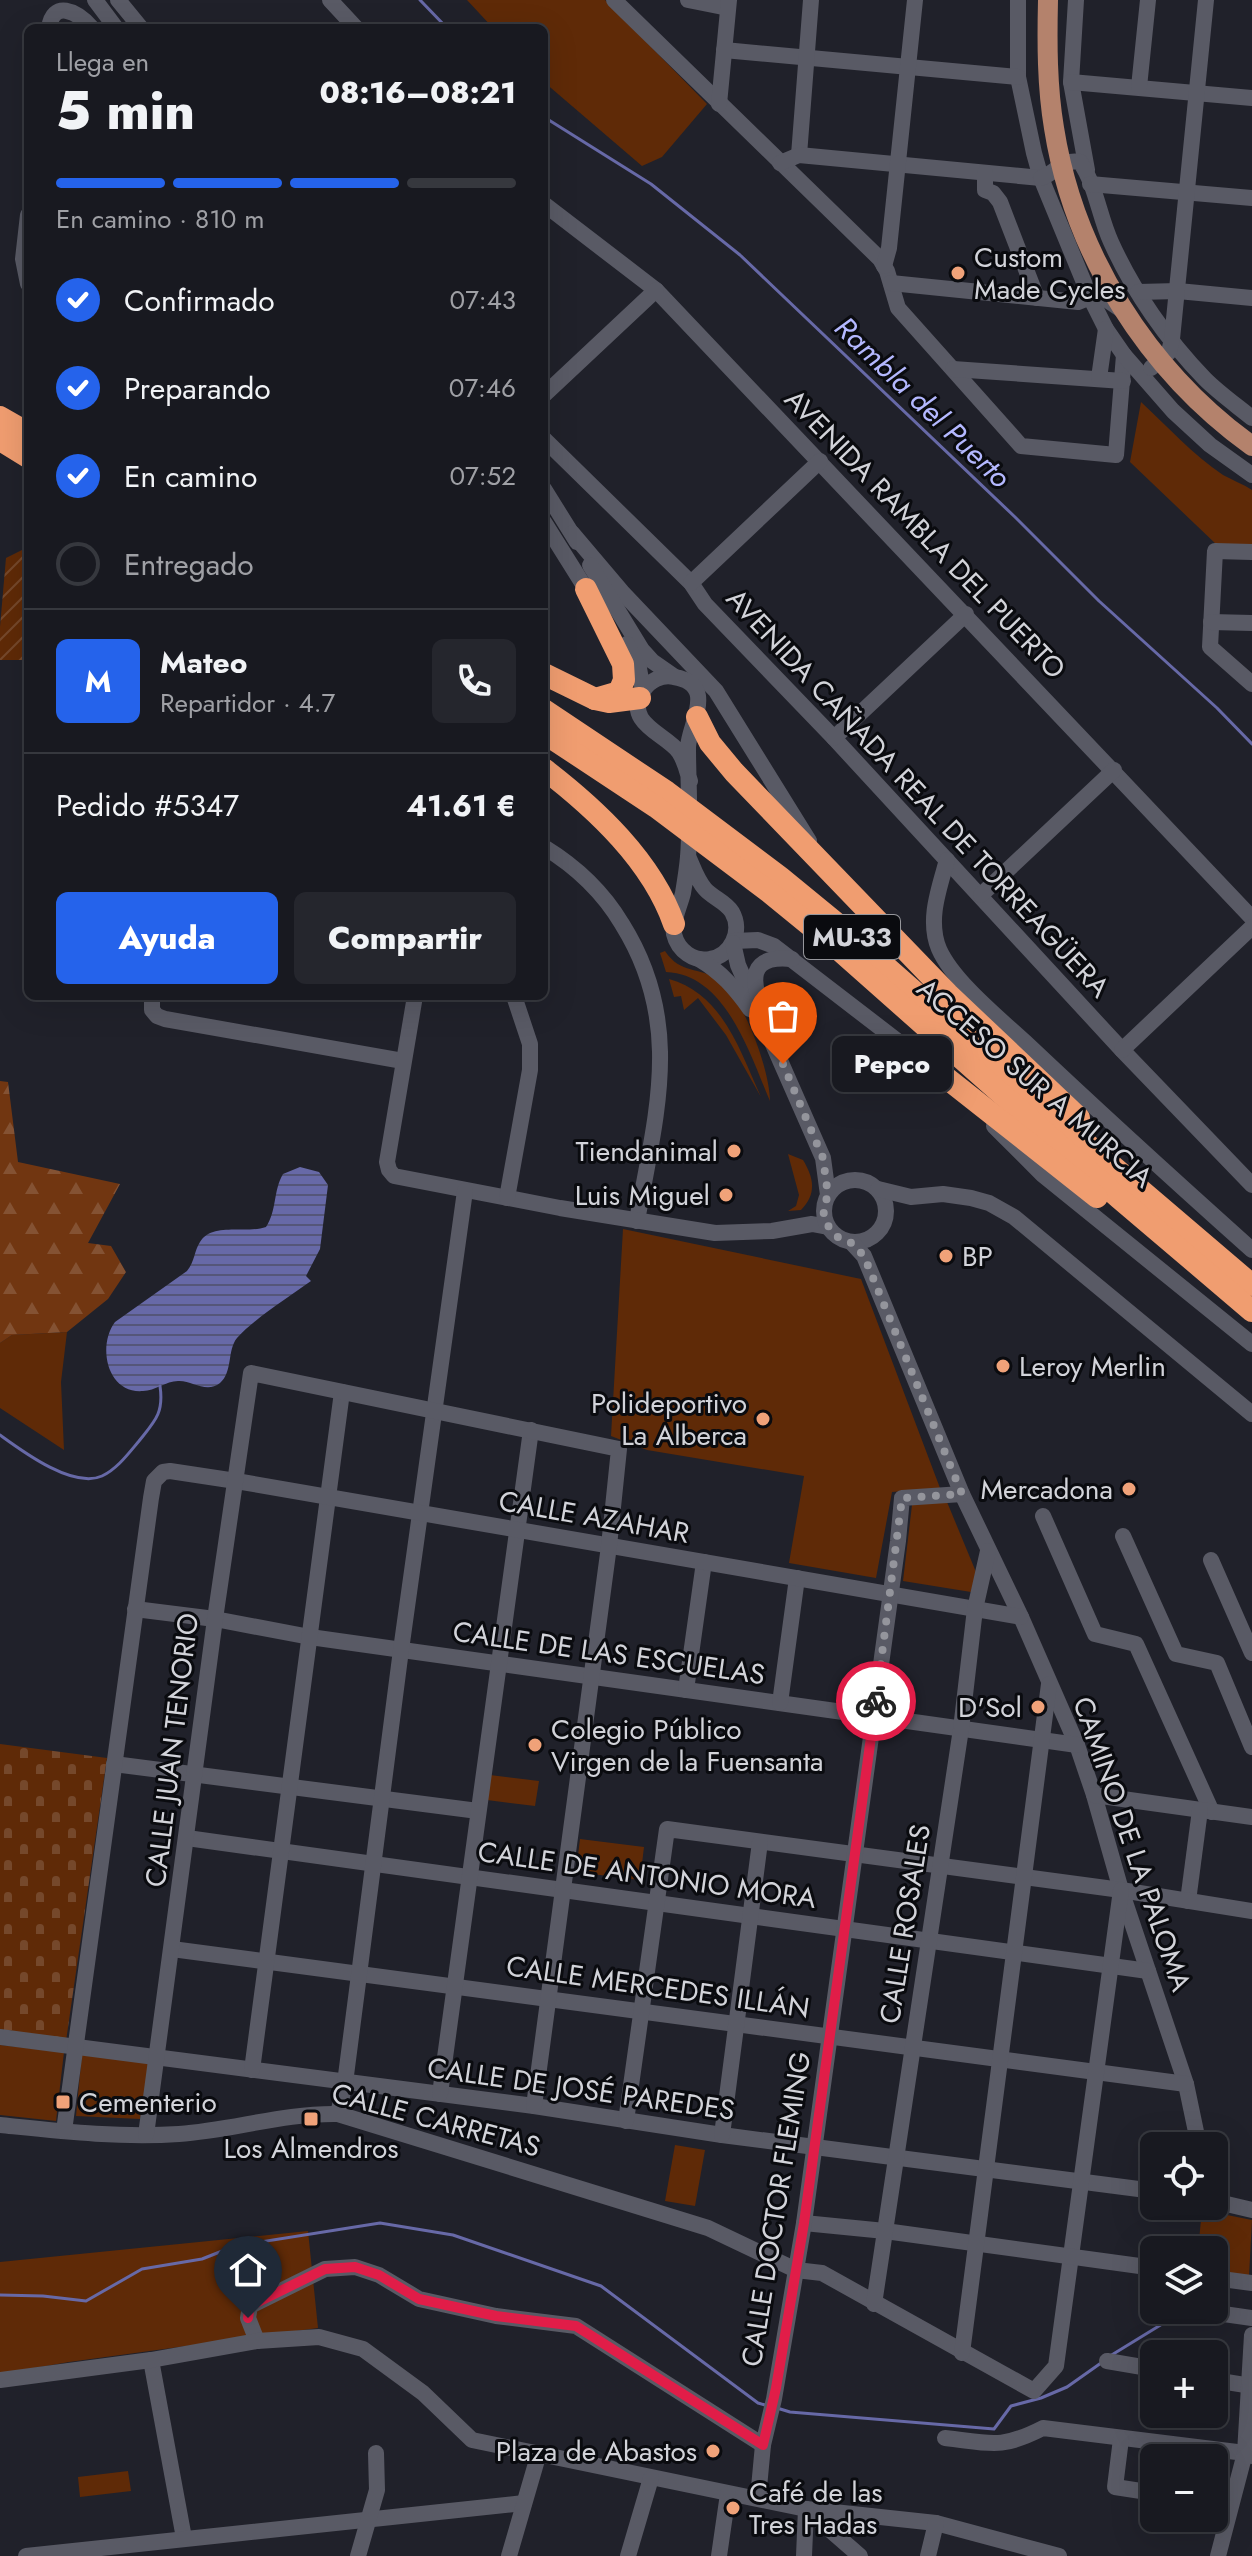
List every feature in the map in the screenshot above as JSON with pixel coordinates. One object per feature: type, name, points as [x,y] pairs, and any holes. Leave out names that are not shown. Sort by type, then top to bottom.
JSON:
[{"type":"highway","points":[[0,417],[24,431]]},
{"type":"highway","points":[[0,440],[24,455]]},
{"type":"highway","points":[[586,589],[623,664],[624,680],[619,692],[595,699]]},
{"type":"highway","points":[[548,676],[595,699],[609,702],[642,694]]},
{"type":"highway","name":"ACCESO SUR A MURCIA","points":[[548,713],[667,792],[780,877],[1252,1285]]},
{"type":"highway","points":[[694,722],[734,772],[948,994],[1137,1173],[1140,1190]]},
{"type":"highway","name":"ACCESO SUR A MURCIA","points":[[548,736],[656,807],[793,912],[1252,1311]]},
{"type":"highway","points":[[548,773],[602,820],[634,855],[675,919]]},
{"type":"highway","points":[[935,1069],[1252,1319]]},
{"type":"main road","points":[[1048,0],[1049,90],[1053,124],[1061,164],[1090,247],[1151,357],[1218,420],[1252,446]]},
{"type":"street","points":[[95,0],[113,24]]},
{"type":"street","points":[[118,0],[138,24]]},
{"type":"street","points":[[330,0],[352,24]]},
{"type":"street","points":[[614,0],[884,266],[898,308],[1021,446],[1116,455],[1123,381],[1151,357],[1178,291],[1206,0]]},
{"type":"street","points":[[688,0],[728,4],[719,104]]},
{"type":"street","points":[[799,155],[811,0]]},
{"type":"street","points":[[884,266],[888,255],[915,0]]},
{"type":"street","points":[[1018,0],[1018,77],[1041,178],[1106,329],[1151,357],[1206,380],[1252,418]]},
{"type":"street","points":[[1076,0],[1071,82],[1090,184]]},
{"type":"street","points":[[1139,87],[1148,0]]},
{"type":"street","points":[[49,24],[50,14],[56,6],[64,4],[72,7],[88,24]]},
{"type":"street","points":[[724,50],[1018,77]]},
{"type":"street","points":[[1071,82],[1252,98]]},
{"type":"street","points":[[780,163],[799,155],[1041,178],[1050,175],[1061,164],[1080,162],[1111,241],[1138,292],[1151,357],[1153,388],[1188,427],[1252,475]]},
{"type":"street","points":[[985,173],[985,190],[993,193],[1000,202],[1037,298]]},
{"type":"street","points":[[1090,184],[1252,198]]},
{"type":"street","name":"AVENIDA RAMBLA DEL PUERTO","points":[[548,207],[656,290],[1252,918]]},
{"type":"street","points":[[891,283],[1078,302],[1098,294],[1124,312]]},
{"type":"street","points":[[548,391],[656,290]]},
{"type":"street","points":[[1138,292],[1178,291],[1252,298]]},
{"type":"street","points":[[1099,378],[1106,329]]},
{"type":"street","points":[[953,369],[1123,381]]},
{"type":"street","name":"AVENIDA CAÑADA REAL DE TORREAGÜERA","points":[[548,443],[691,583],[705,604],[1252,1185]]},
{"type":"street","points":[[691,583],[820,461]]},
{"type":"street","points":[[548,495],[634,639],[652,661],[685,680],[698,696],[699,707],[688,748],[688,856],[674,936],[679,947],[688,955],[716,969],[734,987],[772,1040]]},
{"type":"street","points":[[548,528],[586,589],[628,646],[639,668],[642,694],[640,715],[644,723],[679,752],[690,781]]},
{"type":"street","points":[[572,533],[622,592],[716,691],[822,861]]},
{"type":"street","points":[[1252,552],[1215,551],[1210,647],[1252,684]]},
{"type":"street","points":[[834,738],[966,614]]},
{"type":"street","points":[[1211,622],[1252,623]]},
{"type":"street","points":[[642,694],[658,678],[675,677]]},
{"type":"street","points":[[658,735],[676,736],[694,722]]},
{"type":"street","points":[[981,895],[1114,770]]},
{"type":"street","points":[[548,850],[594,887],[615,912],[636,946],[657,1006],[661,1048],[659,1090],[637,1221]]},
{"type":"street","points":[[688,856],[704,889],[725,904],[736,921],[734,942],[738,965],[823,1158],[828,1227],[840,1239],[861,1247],[911,1197]]},
{"type":"street","points":[[947,860],[936,901],[934,927],[941,952],[956,973],[978,998],[1110,1123],[1252,1250]]},
{"type":"street","points":[[675,919],[684,905],[694,899],[716,899]]},
{"type":"street","points":[[1122,1050],[1252,927]]},
{"type":"street","points":[[699,959],[712,959],[724,953],[734,942],[758,940],[774,946],[935,1069],[1043,1175],[1252,1344]]},
{"type":"street","points":[[772,1040],[755,983],[757,972],[767,960],[792,959]]},
{"type":"street","points":[[152,1000],[152,1010],[165,1019],[403,1061]]},
{"type":"street","points":[[414,1000],[387,1162],[394,1176],[715,1233],[772,1231],[802,1225],[828,1227]]},
{"type":"street","points":[[507,1198],[530,1070],[530,1044],[515,1000]]},
{"type":"street","points":[[823,1158],[849,1180]]},
{"type":"street","points":[[802,1225],[840,1183],[849,1180],[911,1197],[943,1194],[989,1203],[1014,1217],[1252,1414]]},
{"type":"street","points":[[878,1189],[887,1208],[886,1219]]},
{"type":"street","points":[[338,2114],[345,2083],[465,1191]]},
{"type":"street","name":"CAMINO DE LA PALOMA","points":[[861,1247],[962,1494],[1021,1617],[1077,1745],[1121,1890],[1186,2084],[1196,2132]]},
{"type":"street","name":"CALLE JUAN TENORIO","points":[[146,2135],[251,1373],[342,1392]]},
{"type":"street","points":[[252,2070],[342,1392],[619,1449],[609,1546],[534,2106]]},
{"type":"street","points":[[440,2094],[531,1430]]},
{"type":"street","name":"CALLE AZAHAR","points":[[135,1609],[154,1484],[158,1474],[170,1471],[1021,1617]]},
{"type":"street","name":"CALLE DOCTOR FLEMING","points":[[758,2498],[767,2419],[774,2399],[804,2223],[902,1498],[962,1494]]},
{"type":"street","points":[[1043,1516],[1095,1634],[1136,1644],[1206,1811],[1188,1901]]},
{"type":"street","points":[[1123,1536],[1176,1654],[1217,1663],[1252,1747]]},
{"type":"street","name":"CALLE ROSALES","points":[[874,2304],[961,1729],[975,1609],[988,1551]]},
{"type":"street","points":[[1211,1560],[1252,1653]]},
{"type":"street","points":[[686,1690],[704,1562]]},
{"type":"street","points":[[780,1703],[797,1578]]},
{"type":"street","points":[[64,2131],[135,1609]]},
{"type":"street","name":"CALLE DE LAS ESCUELAS","points":[[135,1609],[215,1619],[310,1637],[1077,1745]]},
{"type":"street","points":[[962,2353],[1049,1683]]},
{"type":"street","points":[[114,1764],[478,1811]]},
{"type":"street","points":[[1094,1795],[1252,1817]]},
{"type":"street","points":[[626,2121],[667,1829],[1121,1890],[1252,1911]]},
{"type":"street","name":"CALLE DE ANTONIO MORA","points":[[187,1838],[1148,1971]]},
{"type":"street","points":[[722,2135],[760,1842]]},
{"type":"street","points":[[1071,2256],[1121,1890]]},
{"type":"street","name":"CALLE MERCEDES ILLÁN","points":[[172,1949],[1186,2084]]},
{"type":"street","name":"CALLE DE JOSÉ PAREDES","points":[[0,2037],[1140,2189]]},
{"type":"street","name":"CALLE CARRETAS","points":[[0,2125],[146,2135],[182,2133],[309,2114],[338,2114],[708,2228],[796,2270],[822,2273],[1034,2391],[1056,2366],[1071,2256]]},
{"type":"street","points":[[1228,2204],[1252,2210]]},
{"type":"street","points":[[804,2223],[1140,2266]]},
{"type":"street","points":[[257,2341],[248,2318],[250,2306],[325,2269],[355,2267],[379,2275],[419,2299],[496,2316],[576,2326],[763,2445]]},
{"type":"street","points":[[1228,2280],[1252,2283]]},
{"type":"street","points":[[1228,2315],[1252,2318]]},
{"type":"street","points":[[1228,2492],[1248,2455],[1252,2335]]},
{"type":"street","points":[[0,2380],[151,2360],[257,2341],[319,2337],[363,2349],[423,2393],[472,2440],[806,2509],[936,2523],[1052,2555]]},
{"type":"street","points":[[151,2360],[188,2538],[187,2556]]},
{"type":"street","points":[[1107,2361],[1140,2367]]},
{"type":"street","points":[[1228,2382],[1250,2386]]},
{"type":"street","points":[[945,2438],[998,2445],[1022,2439],[1043,2428],[1248,2455]]},
{"type":"street","points":[[1121,2439],[1115,2487],[1140,2491]]},
{"type":"street","points":[[358,2556],[377,2490],[376,2453]]},
{"type":"street","points":[[509,2556],[539,2453]]},
{"type":"street","points":[[628,2556],[651,2478]]},
{"type":"street","points":[[719,2556],[728,2494]]},
{"type":"street","points":[[26,2556],[524,2503]]},
{"type":"street","points":[[804,2556],[806,2509]]},
{"type":"street","points":[[806,2509],[860,2556]]},
{"type":"street","points":[[928,2556],[936,2523]]},
{"type":"street","points":[[1218,2556],[1220,2532]]},
{"type":"green space","points":[[467,0],[605,0],[707,104],[662,157],[642,166],[548,85],[548,24],[489,24]]},
{"type":"green space","points":[[1141,402],[1212,467],[1252,490],[1252,544],[1217,545],[1130,462]]},
{"type":"green space","points":[[24,549],[24,660],[0,660],[6,558]]},
{"type":"green space","points":[[665,951],[677,964],[719,980],[738,1002],[766,1072],[770,1101],[733,1020],[705,987],[687,976],[666,972],[660,953]]},
{"type":"green space","points":[[669,979],[688,986],[716,1011],[737,1043],[761,1097],[726,1035],[698,998],[684,1010],[681,996],[674,997]]},
{"type":"green space","points":[[0,1081],[8,1082],[18,1162],[120,1184],[88,1243],[111,1246],[126,1272],[108,1299],[67,1332],[12,1335],[0,1343]]},
{"type":"green space","points":[[788,1154],[803,1160],[810,1173],[812,1192],[801,1210],[788,1211],[796,1206],[799,1195]]},
{"type":"green space","name":"Polideportivo La Alberca","points":[[623,1229],[861,1279],[940,1488],[892,1492],[876,1578],[789,1563],[804,1476],[647,1450],[611,1436]]},
{"type":"green space","points":[[67,1332],[61,1382],[64,1450],[0,1408],[0,1343],[12,1335]]},
{"type":"green space","points":[[947,1502],[976,1572],[971,1592],[903,1581],[912,1505]]},
{"type":"green space","points":[[0,1744],[107,1758],[66,2041],[0,2032]]},
{"type":"green space","points":[[490,1775],[539,1781],[535,1806],[487,1800]]},
{"type":"green space","points":[[580,1839],[644,1847],[640,1880],[576,1872]]},
{"type":"green space","points":[[0,2045],[64,2052],[56,2121],[0,2115]]},
{"type":"green space","points":[[82,2053],[151,2062],[140,2119],[76,2116]]},
{"type":"green space","points":[[675,2145],[705,2150],[695,2206],[665,2201]]},
{"type":"green space","points":[[1228,2215],[1252,2220],[1249,2276],[1228,2273],[1228,2236],[1199,2236],[1201,2220],[1228,2220]]},
{"type":"green space","points":[[308,2231],[318,2328],[0,2374],[0,2262]]},
{"type":"green space","points":[[128,2471],[131,2491],[80,2497],[78,2477]]},
{"type":"water","points":[[300,1167],[319,1172],[328,1185],[320,1249],[306,1276],[311,1281],[237,1338],[227,1373],[215,1386],[204,1387],[178,1381],[143,1391],[121,1385],[109,1367],[106,1355],[115,1322],[187,1271],[198,1245],[206,1236],[221,1230],[266,1227],[283,1174]]},
{"type":"waterway","name":"Rambla del Puerto","points":[[420,0],[443,24]]},
{"type":"waterway","name":"Rambla del Puerto","points":[[548,120],[651,184],[740,255],[1252,744]]},
{"type":"waterway","points":[[0,1435],[63,1473],[90,1479],[102,1476],[122,1461],[154,1422],[161,1403],[160,1386]]},
{"type":"waterway","points":[[0,2295],[86,2301],[142,2269],[202,2259],[235,2246],[380,2223],[453,2235],[601,2286],[758,2403],[765,2405]]},
{"type":"waterway","points":[[1110,2356],[1162,2324]]},
{"type":"waterway","points":[[777,2408],[790,2412],[994,2429],[1011,2406],[1067,2387],[1101,2363]]},
{"type":"way so far","points":[[783,1064],[823,1158],[828,1195],[823,1209],[825,1220],[831,1231],[840,1239],[852,1243],[864,1256],[962,1494],[902,1498],[876,1701]]},
{"type":"place","name":"Custom Made Cycles","points":[[958,273]]},
{"type":"place","name":"Pepco","points":[[783,1064]]},
{"type":"place","name":"Tiendanimal","points":[[734,1151]]},
{"type":"place","name":"Luis Miguel","points":[[726,1195]]},
{"type":"place","name":"BP","points":[[946,1256]]},
{"type":"place","name":"Leroy Merlin","points":[[1003,1366]]},
{"type":"place","name":"Polideportivo La Alberca","points":[[763,1419]]},
{"type":"place","name":"Mercadona","points":[[1129,1489]]},
{"type":"place","name":"D'Sol","points":[[1038,1707]]},
{"type":"place","name":"Colegio Público Virgen de la Fuensanta","points":[[535,1745]]},
{"type":"place","name":"Cementerio","points":[[63,2102]]},
{"type":"place","name":"Los Almendros","points":[[311,2119]]},
{"type":"place","name":"Plaza de Abastos","points":[[713,2451]]},
{"type":"place","name":"Café de las Tres Hadas","points":[[733,2508]]},
{"type":"route","points":[[248,2318],[250,2306],[325,2269],[355,2267],[379,2275],[419,2299],[496,2316],[576,2326],[763,2445],[774,2399],[804,2223],[876,1701]]}]
